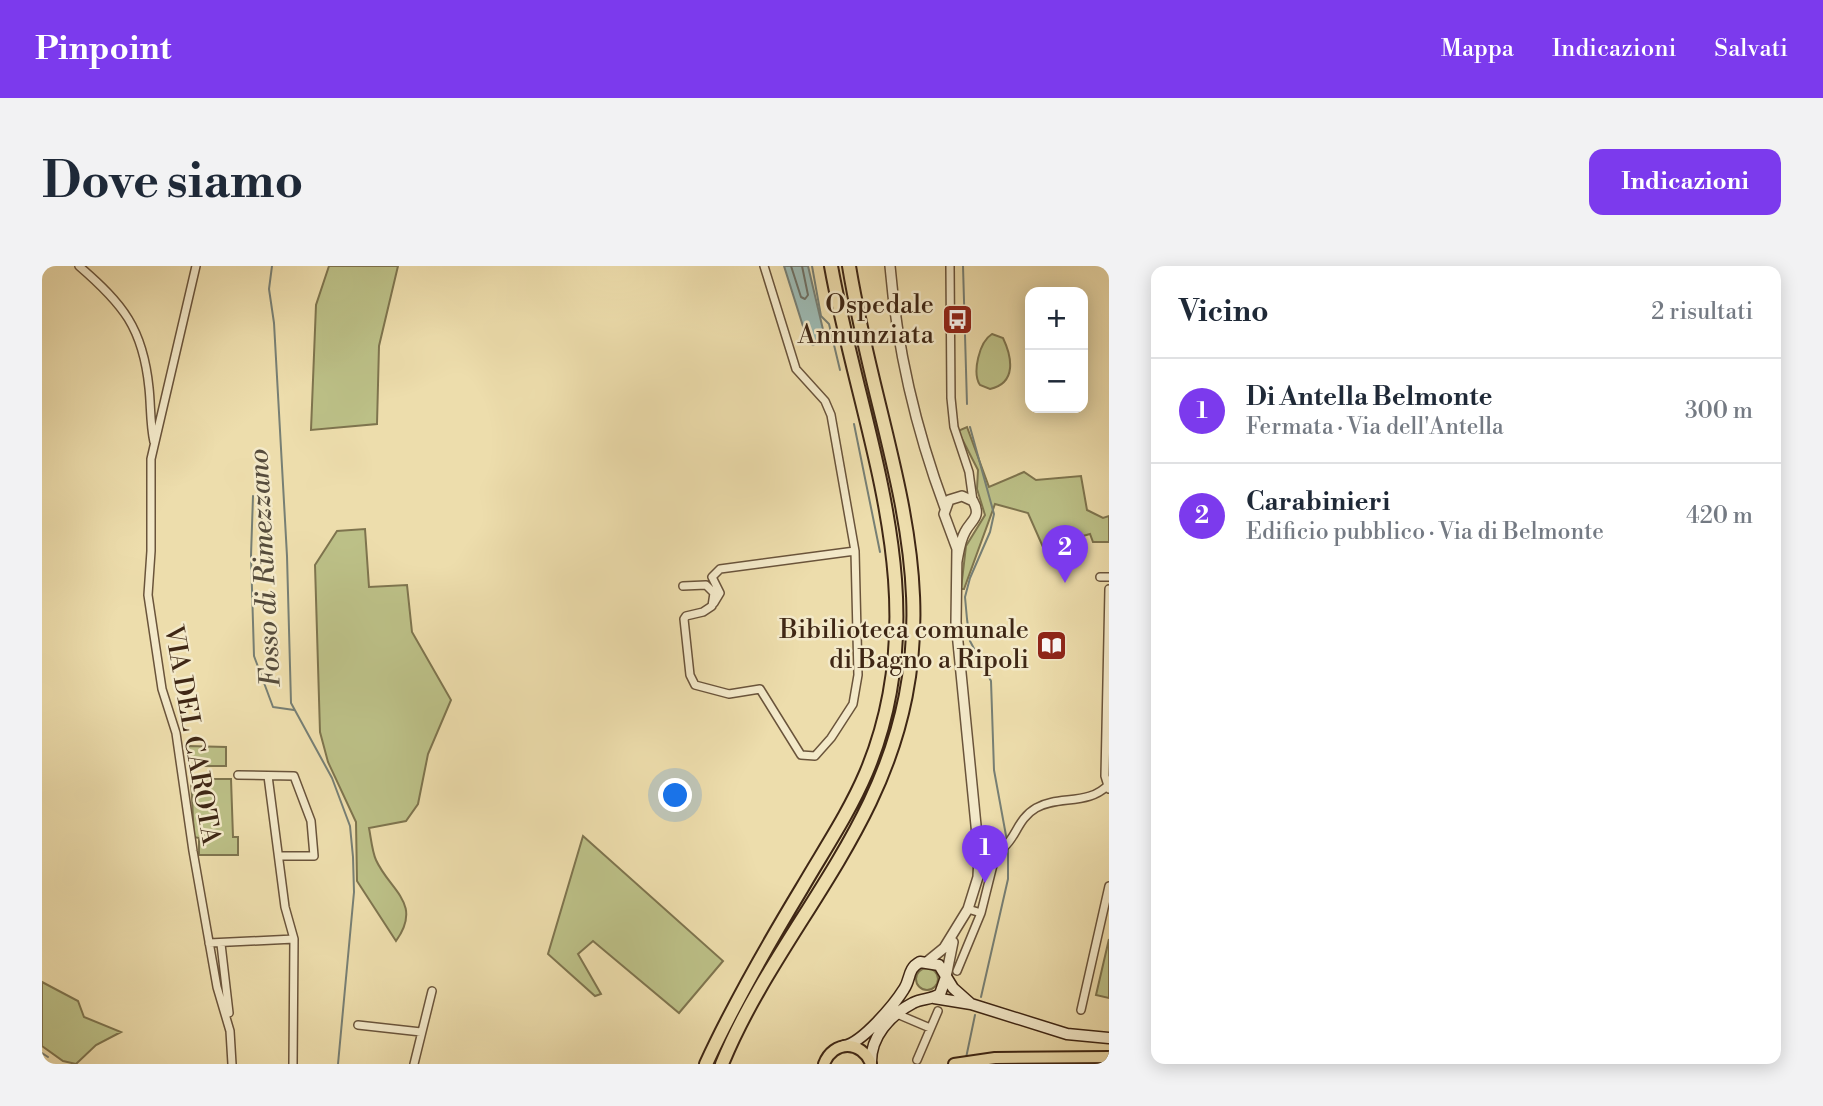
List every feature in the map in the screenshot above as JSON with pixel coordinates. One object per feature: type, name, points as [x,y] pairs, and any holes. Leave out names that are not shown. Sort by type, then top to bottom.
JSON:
[{"type":"highway","points":[[706,1064],[758,961],[844,817],[866,774],[886,712],[896,659],[898,602],[888,520],[831,266]]},
{"type":"highway","points":[[722,1064],[772,969],[819,896],[870,802],[902,720],[909,681],[915,612],[909,532],[849,266]]},
{"type":"main road","points":[[824,1064],[831,1052],[856,1041],[875,1023],[907,983],[913,967],[928,961],[939,965],[957,993],[971,1004]]},
{"type":"main road","points":[[871,1064],[875,1039],[897,1014],[944,988],[946,977]]},
{"type":"main road","points":[[907,983],[913,994],[928,999],[971,1004],[1067,1034],[1109,1038]]},
{"type":"main road","points":[[843,1046],[861,1050],[871,1064]]},
{"type":"main road","points":[[956,1063],[971,1060],[1109,1057]]},
{"type":"street","name":"VIA DEL CAROTA","points":[[79,266],[112,294],[130,317],[138,334],[148,377],[154,442]]},
{"type":"street","name":"VIA DEL CAROTA","points":[[196,266],[163,419],[151,459],[148,611],[162,689],[176,733],[192,851],[217,987],[230,1031]]},
{"type":"street","points":[[764,266],[796,369],[825,401],[831,415],[855,551],[859,625],[857,691],[841,724],[815,756],[801,755],[760,689],[729,694],[695,685],[690,675],[684,620],[686,615],[703,612],[714,604],[720,593],[712,577],[720,569],[855,551]]},
{"type":"street","points":[[890,266],[900,346],[931,471],[955,540],[956,622],[979,856],[978,877],[968,909],[941,953],[928,961]]},
{"type":"street","points":[[950,266],[951,398],[954,427],[969,472],[977,516],[967,527],[957,561]]},
{"type":"street","points":[[931,471],[955,497]]},
{"type":"street","points":[[945,508],[965,486],[969,472]]},
{"type":"street","points":[[955,497],[965,496],[973,501]]},
{"type":"street","points":[[950,524],[958,528],[967,527]]},
{"type":"street","points":[[1100,577],[1109,577]]},
{"type":"street","points":[[684,586],[710,587],[714,604]]},
{"type":"street","points":[[979,856],[996,853],[1005,848],[1032,810],[1045,804],[1090,797],[1108,786],[1109,589]]},
{"type":"street","points":[[239,775],[294,776],[311,821],[314,856],[280,856]]},
{"type":"street","points":[[268,776],[285,907],[294,939],[293,1064]]},
{"type":"street","points":[[957,971],[981,913],[996,853]]},
{"type":"street","points":[[1081,1010],[1109,886]]},
{"type":"street","points":[[968,909],[981,913]]},
{"type":"street","points":[[946,977],[948,956],[957,930]]},
{"type":"street","points":[[209,943],[294,939]]},
{"type":"street","name":"VIA DEL CAROTA","points":[[221,944],[232,1064]]},
{"type":"street","points":[[414,1064],[432,991]]},
{"type":"street","points":[[917,1060],[938,1011]]},
{"type":"street","points":[[897,1014],[930,1028]]},
{"type":"street","points":[[358,1025],[421,1032]]},
{"type":"green space","points":[[329,266],[398,266],[379,346],[377,424],[311,430],[316,305]]},
{"type":"green space","points":[[992,334],[1003,338],[1009,353],[1010,368],[1005,381],[990,389],[980,385],[977,366],[980,350]]},
{"type":"green space","points":[[967,427],[989,487],[1024,472],[1036,480],[1081,476],[1087,510],[1103,518],[1109,516],[1109,542],[1093,542],[1090,534],[1043,547],[1028,513],[995,504],[964,589],[961,589],[966,546],[985,515],[977,489],[978,470],[958,431]]},
{"type":"green space","points":[[365,529],[369,587],[407,585],[412,632],[451,700],[428,754],[418,804],[406,821],[369,828],[376,860],[405,907],[406,917],[396,941],[357,881],[356,822],[328,762],[320,732],[315,565],[337,531]]},
{"type":"green space","points":[[188,746],[226,747],[226,766],[188,766]]},
{"type":"green space","points":[[191,779],[231,779],[233,837],[238,837],[238,855],[199,855],[199,838],[194,837]]},
{"type":"green space","points":[[583,836],[723,961],[679,1013],[593,941],[578,954],[601,994],[595,996],[548,954]]},
{"type":"green space","points":[[1109,939],[1109,998],[1096,995]]},
{"type":"green space","points":[[927,968],[935,971],[938,979],[935,987],[927,990],[919,987],[916,979],[919,971]]},
{"type":"green space","points":[[42,982],[78,1001],[84,1017],[121,1032],[96,1045],[76,1064],[63,1061],[42,1046]]},
{"type":"water","points":[[784,266],[808,266],[825,338],[813,345],[808,342]]},
{"type":"waterway","name":"Fosso di Rimezzano","points":[[272,266],[269,289],[274,323],[287,556],[291,703],[332,778],[350,826],[353,857],[354,892],[338,1064]]},
{"type":"waterway","points":[[812,266],[821,316],[829,324],[840,370]]},
{"type":"waterway","points":[[963,266],[967,404]]},
{"type":"waterway","points":[[824,333],[833,341]]},
{"type":"waterway","points":[[854,424],[880,552]]},
{"type":"waterway","points":[[970,427],[994,514],[990,532],[970,578],[965,597],[970,641],[991,681],[994,770],[1007,841]]},
{"type":"waterway","points":[[253,496],[251,556],[254,656],[273,707],[294,710]]},
{"type":"waterway","points":[[981,997],[1008,879],[1008,847]]},
{"type":"waterway","points":[[966,1058],[975,1015]]},
{"type":"waterway","points":[[42,1053],[48,1057]]},
{"type":"place","name":"Ospedale Annunziata","points":[[957,320]]},
{"type":"place","name":"Carabinieri","points":[[1065,583]]},
{"type":"place","name":"Bibilioteca comunale di Bagno a Ripoli","points":[[1052,645]]},
{"type":"place","name":"Di Antella Belmonte","points":[[985,883]]}]
